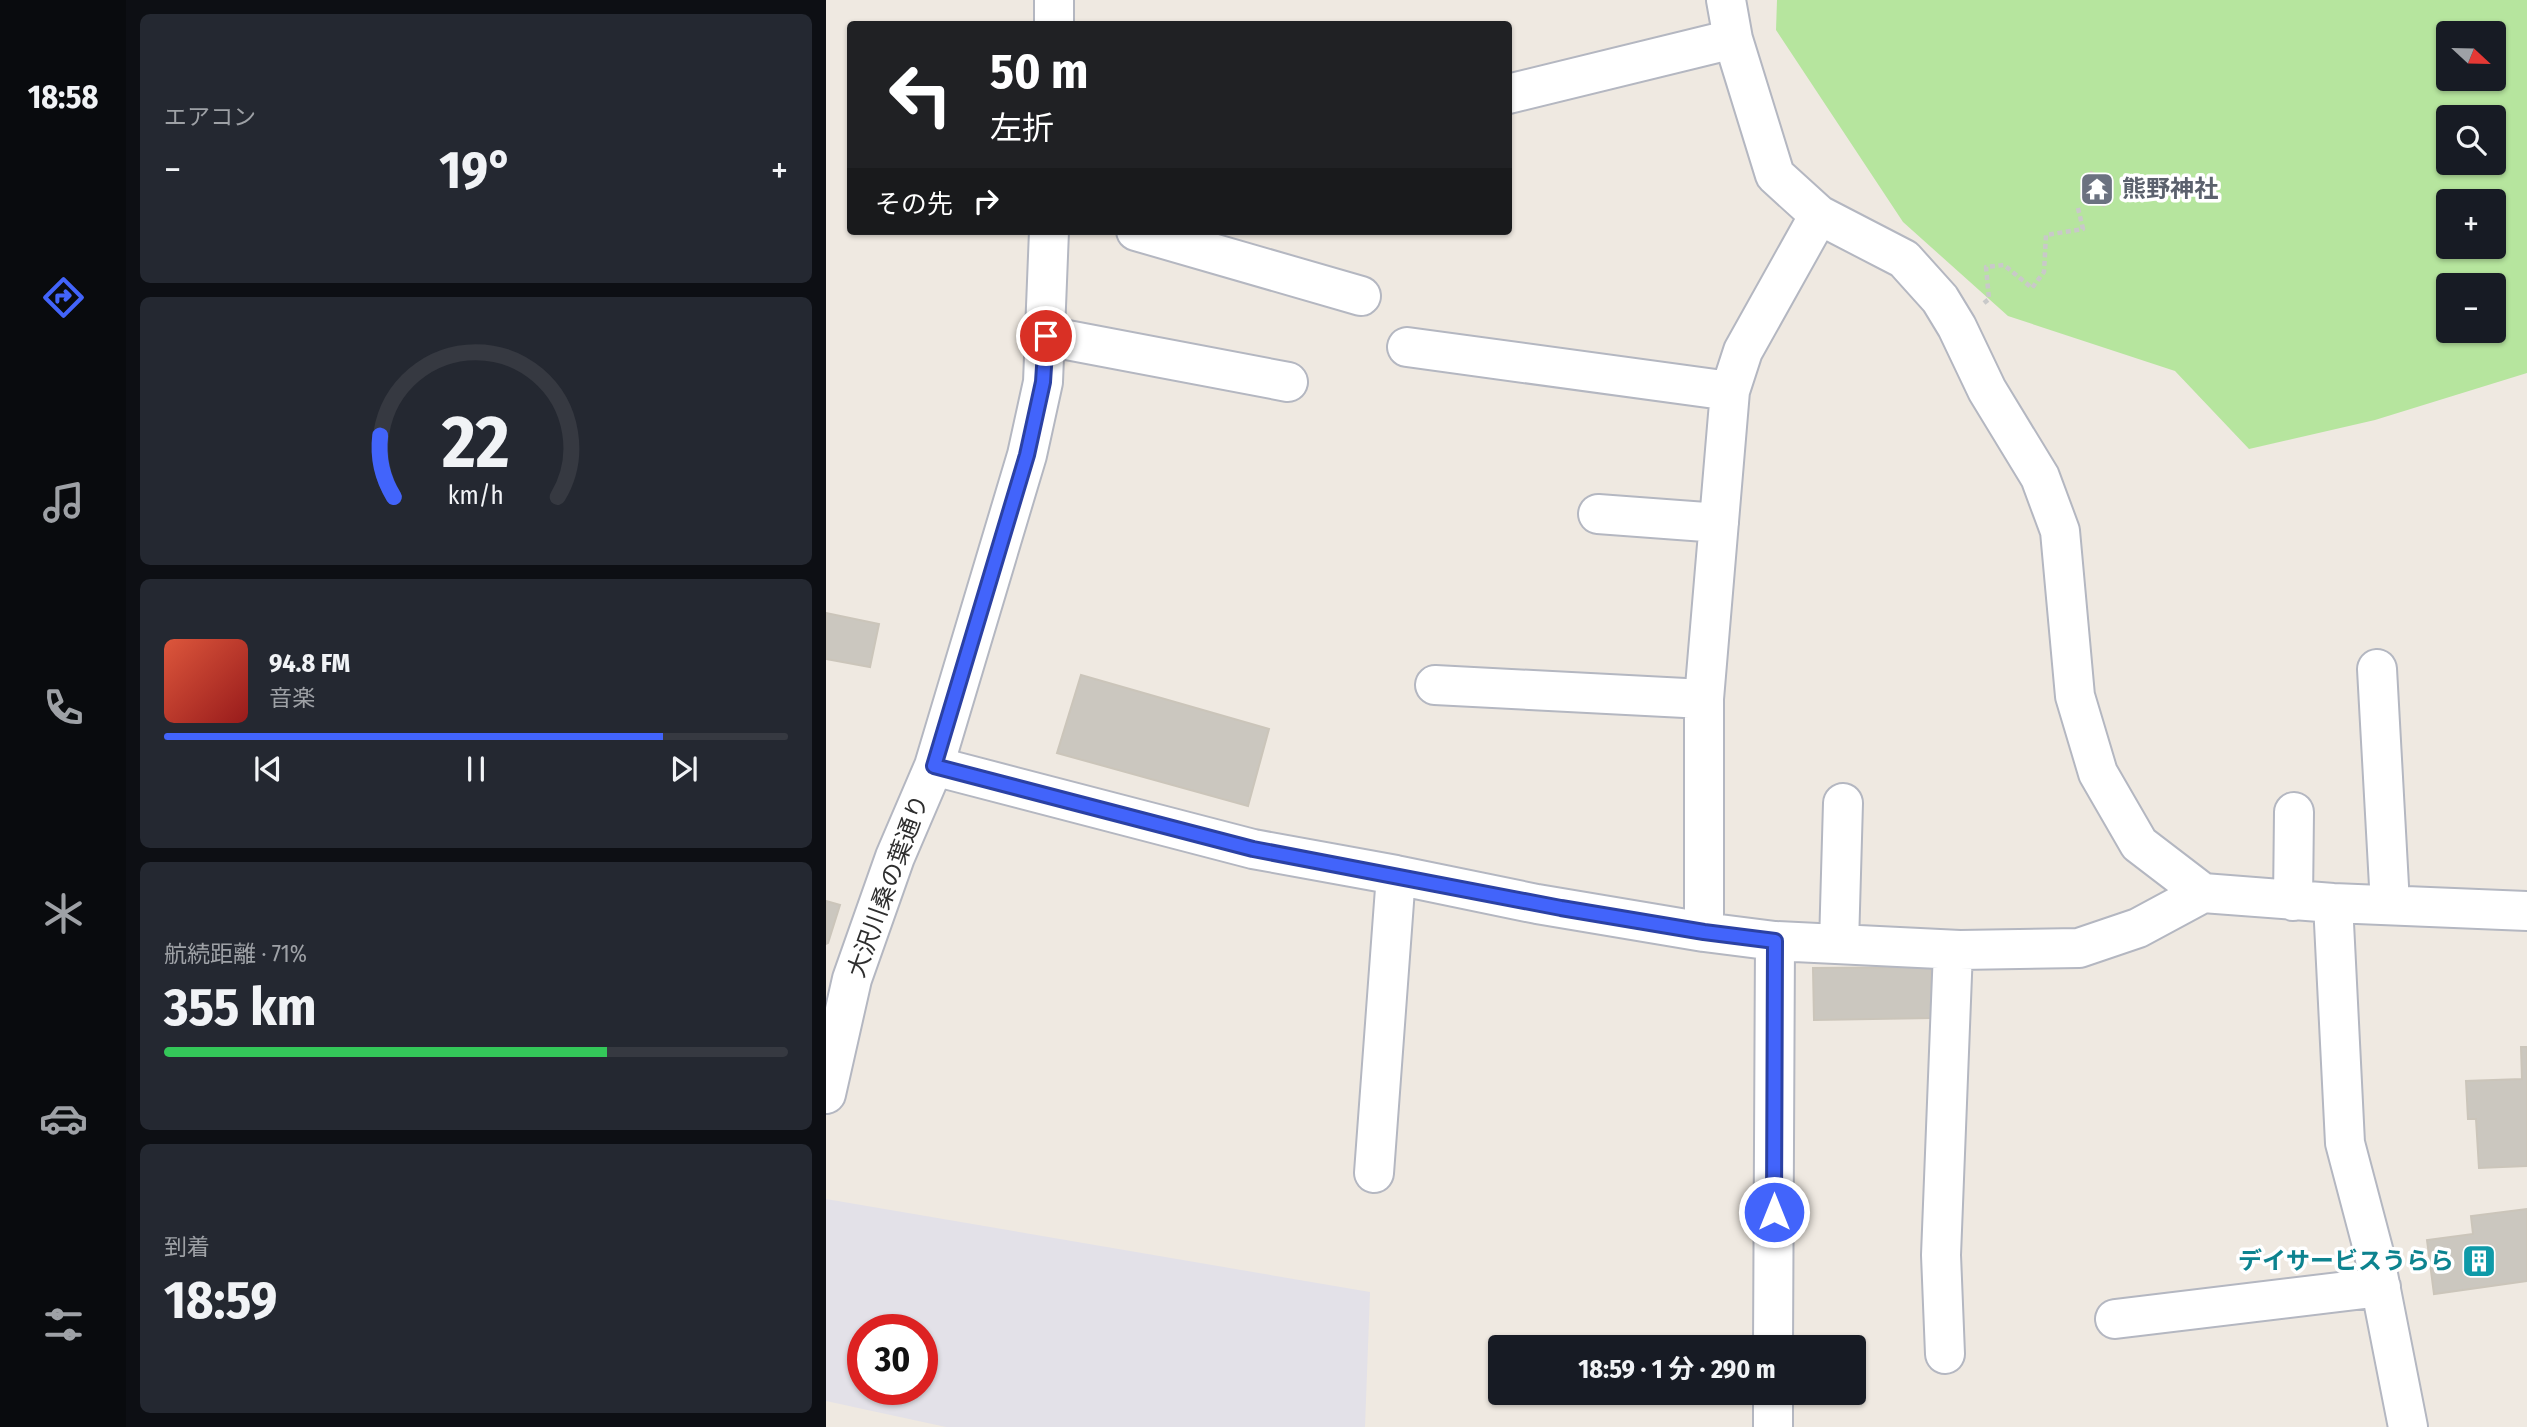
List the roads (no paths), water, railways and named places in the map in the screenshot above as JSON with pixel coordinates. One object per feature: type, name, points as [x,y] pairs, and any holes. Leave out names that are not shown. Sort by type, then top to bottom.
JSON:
[{"type":"street","points":[[1054,0],[1054,21]]},
{"type":"street","points":[[1726,0],[1732,39],[1775,175],[1819,215],[1905,259],[1940,299],[1957,327],[1987,390],[2040,477],[2060,531],[2075,696],[2098,772],[2139,844],[2203,893],[2293,901],[2527,911]]},
{"type":"street","points":[[1512,92],[1732,39]]},
{"type":"street","points":[[1704,932],[1704,699],[1730,391],[1743,351],[1819,215]]},
{"type":"street","name":"大沢川桑の葉通り","points":[[826,1094],[839,978],[934,766],[1027,455],[1043,382],[1049,235]]},
{"type":"street","points":[[1150,235],[1361,296]]},
{"type":"street","points":[[1046,336],[1289,382]]},
{"type":"street","points":[[1407,348],[1730,391]]},
{"type":"street","points":[[1598,514],[1718,523]]},
{"type":"street","points":[[2377,669],[2390,904]]},
{"type":"street","points":[[1435,685],[1704,699]]},
{"type":"street","points":[[934,766],[1253,849],[1537,904],[1775,941],[1953,950],[2079,948],[2138,928],[2203,893]]},
{"type":"street","points":[[1839,944],[1843,803]]},
{"type":"street","points":[[2293,901],[2294,812]]},
{"type":"street","points":[[1374,1172],[1396,875]]},
{"type":"street","points":[[2333,903],[2345,1143],[2373,1249],[2408,1427]]},
{"type":"street","points":[[1773,1335],[1775,941]]},
{"type":"street","points":[[1945,1354],[1941,1255],[1953,950]]},
{"type":"street","points":[[2115,1320],[2381,1287]]},
{"type":"street","points":[[1773,1405],[1773,1427]]},
{"type":"place","name":"熊野神社","points":[[2097,189]]},
{"type":"place","name":"デイサービスうらら","points":[[2479,1261]]}]
